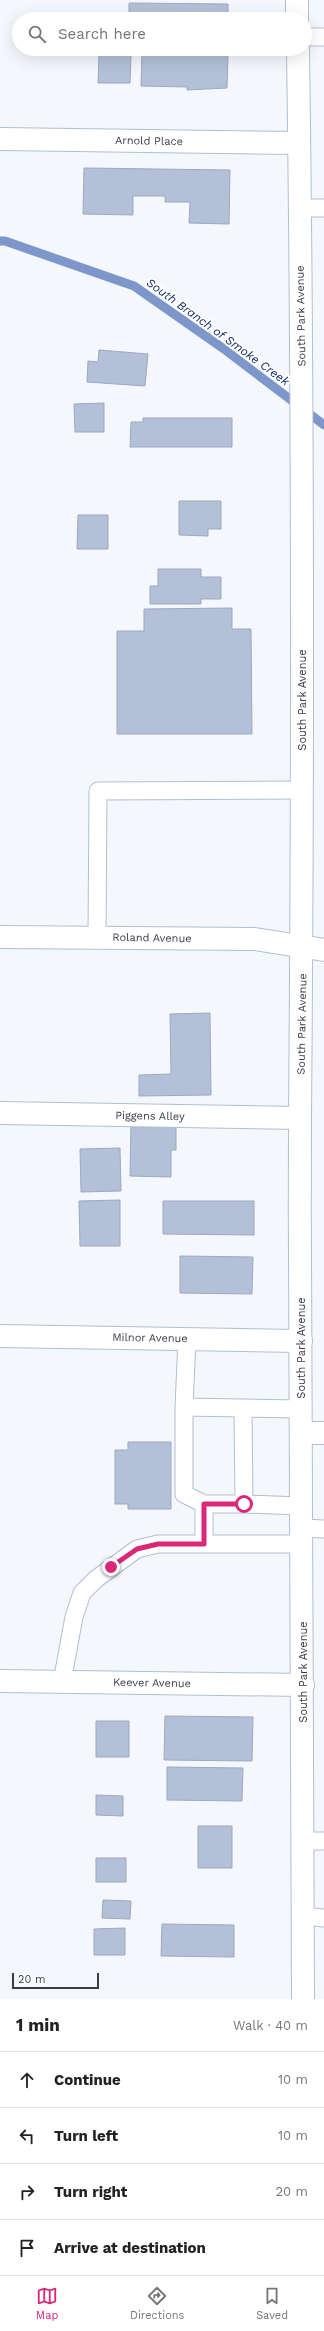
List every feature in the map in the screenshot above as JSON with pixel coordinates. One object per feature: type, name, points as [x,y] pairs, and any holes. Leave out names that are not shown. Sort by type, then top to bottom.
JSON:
[{"type":"main road","points":[[297,0],[297,12]]},
{"type":"main road","name":"South Park Avenue","points":[[298,56],[302,452],[302,947],[300,1118],[303,1685],[314,1841],[314,1917],[303,1999]]},
{"type":"main road","name":"Arnold Place","points":[[0,139],[299,143]]},
{"type":"main road","name":"Roland Avenue","points":[[0,937],[255,939],[324,950]]},
{"type":"main road","name":"Piggens Alley","points":[[0,1113],[300,1118]]},
{"type":"main road","name":"Milnor Avenue","points":[[0,1336],[301,1341]]},
{"type":"main road","points":[[302,1433],[324,1433]]},
{"type":"main road","name":"Keever Avenue","points":[[0,1681],[303,1685]]},
{"type":"lane","points":[[312,37],[324,37]]},
{"type":"lane","points":[[300,208],[324,208]]},
{"type":"lane","points":[[97,938],[98,790],[302,790]]},
{"type":"lane","points":[[186,1339],[184,1494],[204,1504],[302,1506]]},
{"type":"lane","points":[[184,1407],[301,1409]]},
{"type":"lane","points":[[243,1408],[244,1504]]},
{"type":"lane","points":[[204,1504],[204,1544]]},
{"type":"lane","points":[[62,1682],[74,1617],[82,1593],[96,1579],[137,1549],[158,1544],[204,1544],[302,1536],[324,1529]]},
{"type":"building","points":[[129,3],[228,4],[228,12],[129,12]]},
{"type":"building","points":[[99,56],[131,56],[130,83],[98,83]]},
{"type":"building","points":[[142,56],[228,56],[227,88],[187,90],[187,87],[141,86]]},
{"type":"building","points":[[84,168],[230,170],[229,224],[189,223],[190,202],[165,202],[165,196],[133,196],[133,215],[83,214]]},
{"type":"building","points":[[99,350],[148,354],[145,386],[87,382],[88,361],[98,362]]},
{"type":"building","points":[[104,403],[104,432],[75,432],[74,404]]},
{"type":"building","points":[[143,418],[232,418],[232,447],[130,447],[131,422],[143,422]]},
{"type":"building","points":[[179,501],[221,501],[221,529],[208,529],[208,536],[179,535]]},
{"type":"building","points":[[78,515],[108,515],[108,549],[77,549]]},
{"type":"building","points":[[158,569],[201,569],[201,577],[221,577],[221,599],[201,599],[201,604],[150,604],[150,586],[158,586]]},
{"type":"building","points":[[232,608],[232,629],[251,629],[252,734],[117,734],[117,631],[144,631],[144,609]]},
{"type":"building","points":[[210,1013],[211,1095],[139,1096],[139,1075],[171,1074],[170,1014]]},
{"type":"building","points":[[131,1122],[176,1123],[176,1150],[171,1150],[171,1177],[130,1176]]},
{"type":"building","points":[[120,1148],[121,1191],[81,1192],[80,1149]]},
{"type":"building","points":[[120,1200],[120,1246],[80,1246],[79,1201]]},
{"type":"building","points":[[163,1201],[254,1201],[254,1235],[163,1234]]},
{"type":"building","points":[[180,1256],[253,1257],[252,1294],[180,1293]]},
{"type":"building","points":[[128,1442],[171,1442],[171,1509],[128,1509],[128,1504],[115,1504],[115,1450],[128,1450]]},
{"type":"building","points":[[165,1716],[253,1717],[252,1761],[164,1760]]},
{"type":"building","points":[[96,1721],[129,1721],[129,1757],[96,1757]]},
{"type":"building","points":[[167,1767],[243,1768],[242,1801],[167,1800]]},
{"type":"building","points":[[96,1795],[123,1796],[123,1816],[96,1815]]},
{"type":"building","points":[[198,1826],[232,1826],[232,1868],[198,1868]]},
{"type":"building","points":[[96,1858],[126,1858],[126,1882],[96,1882]]},
{"type":"building","points":[[103,1900],[131,1901],[130,1919],[102,1918]]},
{"type":"building","points":[[162,1924],[234,1925],[234,1957],[161,1956]]},
{"type":"building","points":[[125,1928],[125,1955],[94,1955],[94,1929]]},
{"type":"waterway","name":"South Branch of Smoke Creek","points":[[0,241],[5,241],[134,286],[224,349],[324,425]]},
{"type":"route","points":[[111,1567],[137,1549],[158,1544],[204,1544],[204,1504],[244,1504]]}]
